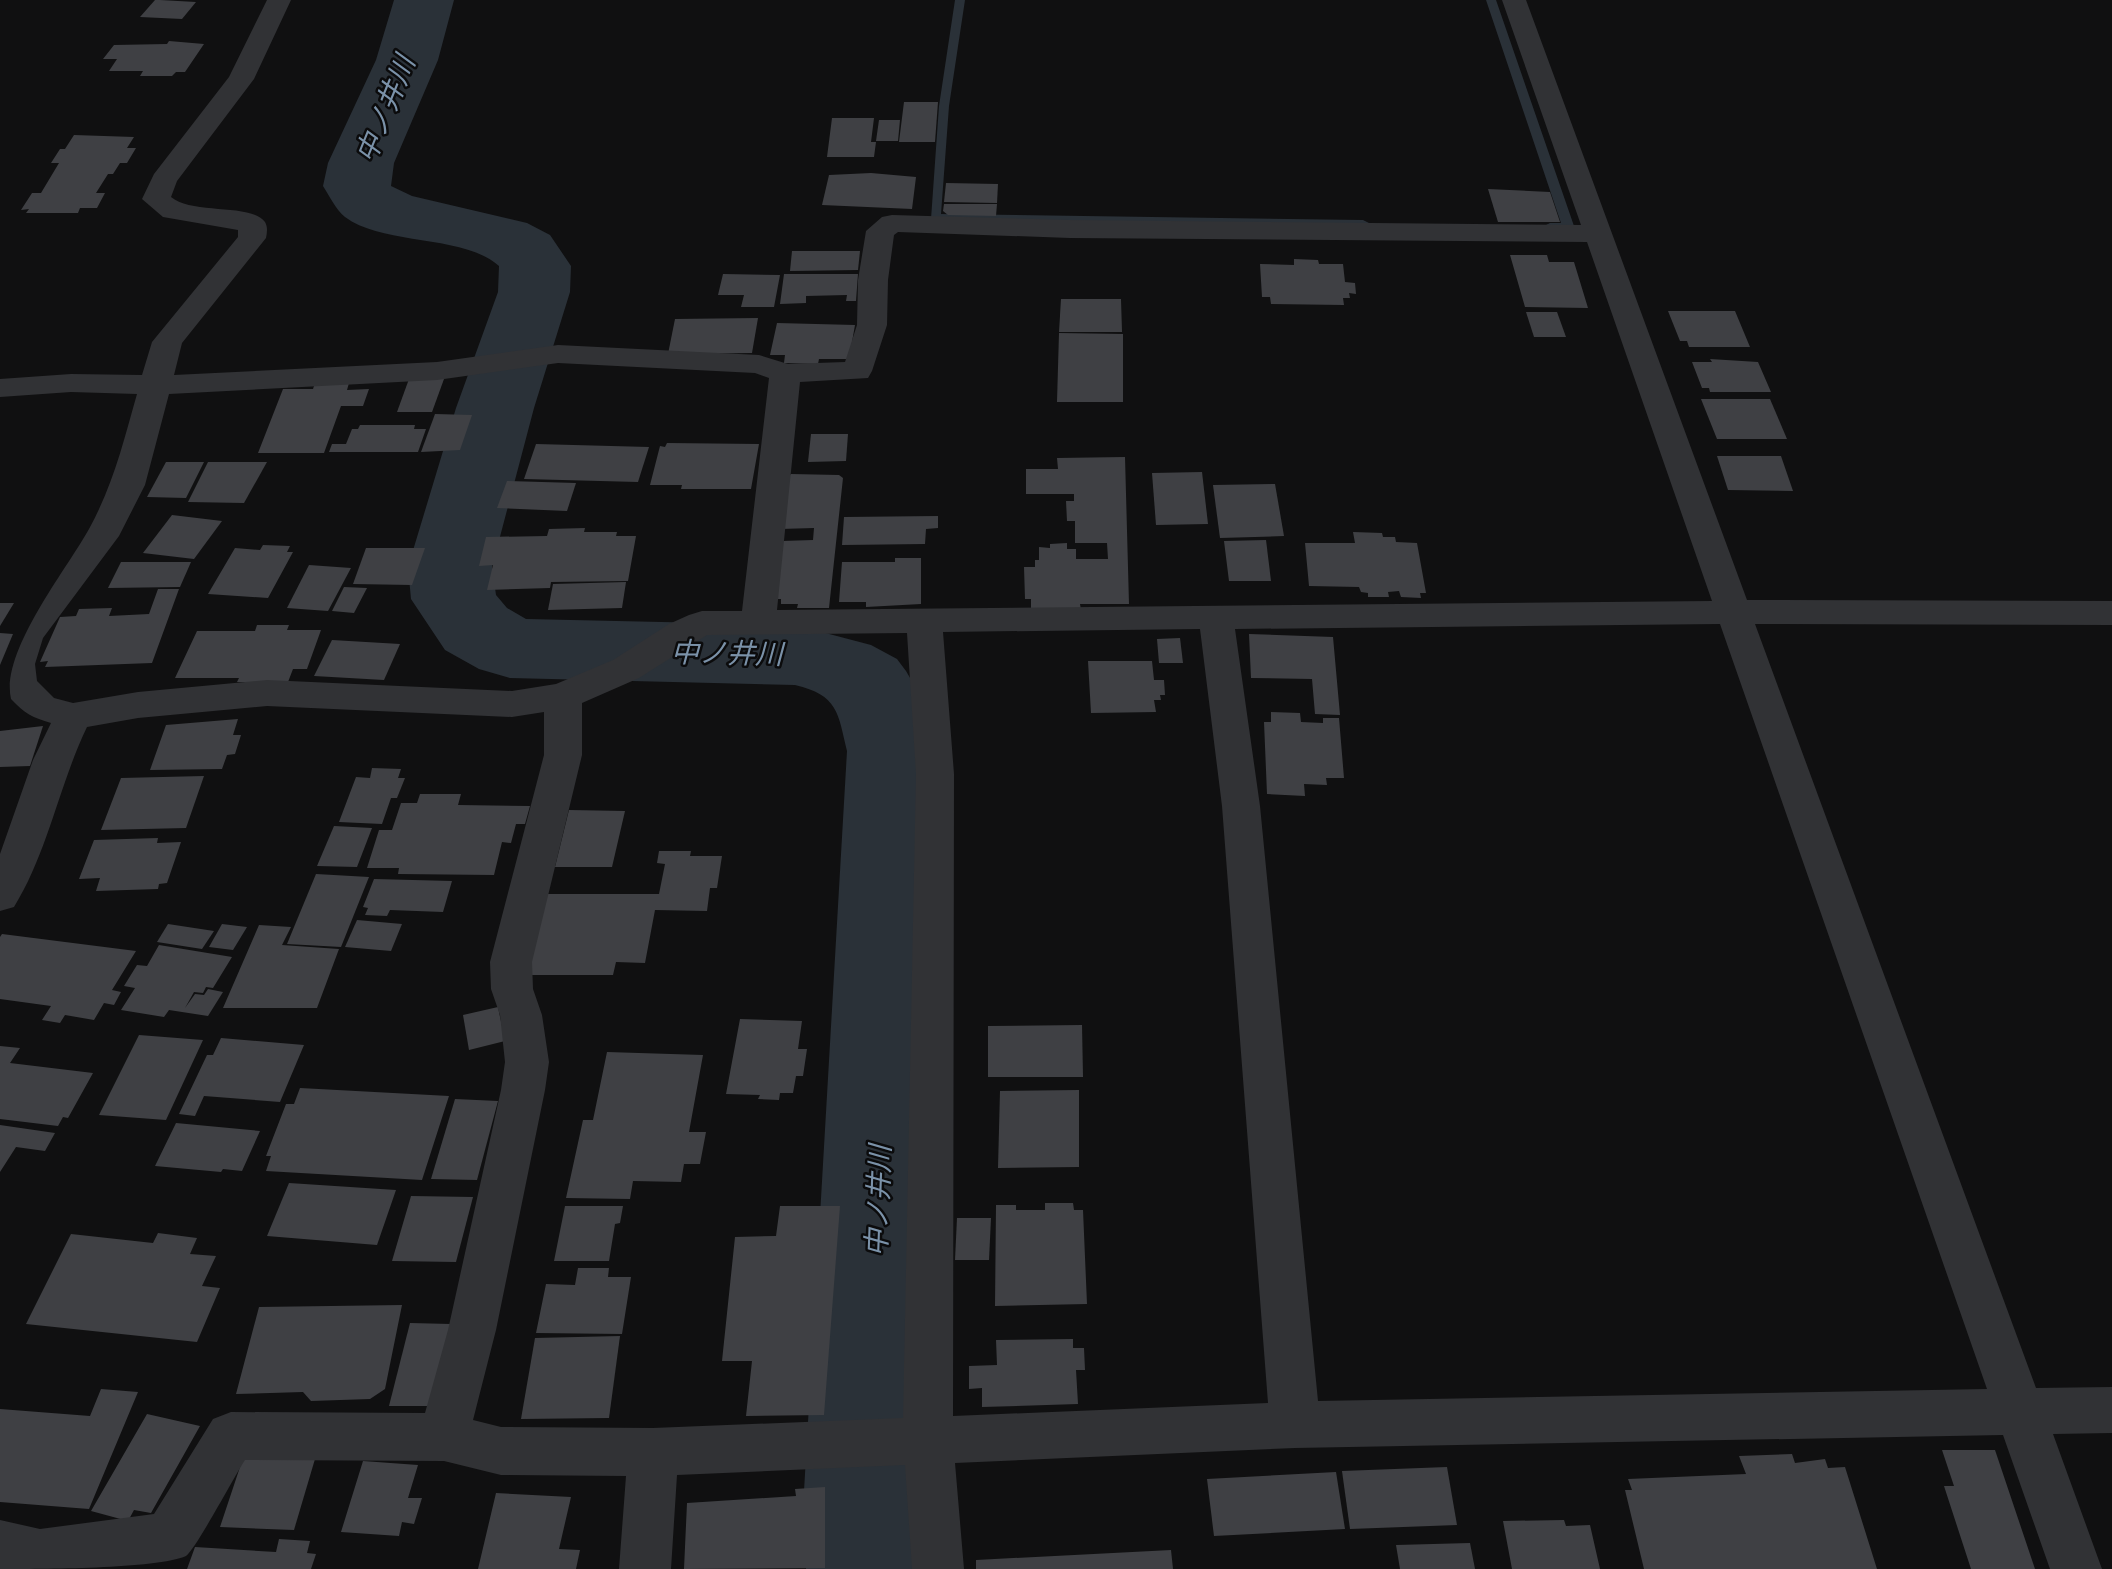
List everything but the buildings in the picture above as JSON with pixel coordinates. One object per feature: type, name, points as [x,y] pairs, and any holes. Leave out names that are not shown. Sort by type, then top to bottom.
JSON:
[{"type":"street","points":[[279,0],[241,79],[164,180],[156,200],[166,210],[184,215],[229,218],[253,225],[252,238],[167,342],[128,485],[102,536],[26,635],[17,664],[19,684],[41,707],[73,716],[138,705],[267,693],[512,704],[563,696],[626,669],[682,632],[702,623],[1732,612],[2112,614]]},
{"type":"street","points":[[1514,0],[1595,234],[2076,1569]]},
{"type":"street","points":[[0,388],[72,383],[156,385],[437,371],[558,355],[759,364],[785,373],[857,371],[872,325],[873,280],[880,231],[892,223],[1070,229],[1595,234]]},
{"type":"street","points":[[758,622],[785,373]]},
{"type":"street","points":[[1216,617],[1241,806],[1295,1425]]},
{"type":"street","points":[[924,622],[935,774],[926,1439],[938,1569]]},
{"type":"street","points":[[444,1437],[472,1330],[523,1090],[527,1062],[521,1015],[512,989],[511,962],[563,755],[563,696]]},
{"type":"street","points":[[0,896],[12,877],[52,760],[73,716]]},
{"type":"street","points":[[25,1557],[169,1537],[231,1436],[444,1437],[501,1451],[653,1452],[1295,1425],[2112,1410]]},
{"type":"street","points":[[645,1569],[653,1452]]},
{"type":"waterway","name":"中ノ井川","points":[[424,0],[407,60],[361,163],[357,186],[368,202],[390,212],[502,238],[525,250],[535,266],[534,292],[495,408],[450,567],[454,599],[476,629],[510,648],[795,655],[839,666],[866,681],[874,693],[894,751],[867,1491],[871,1569]]},
{"type":"waterway","points":[[960,0],[944,106],[935,217],[1363,223]]},
{"type":"waterway","points":[[1491,0],[1568,226],[1550,226]]}]
